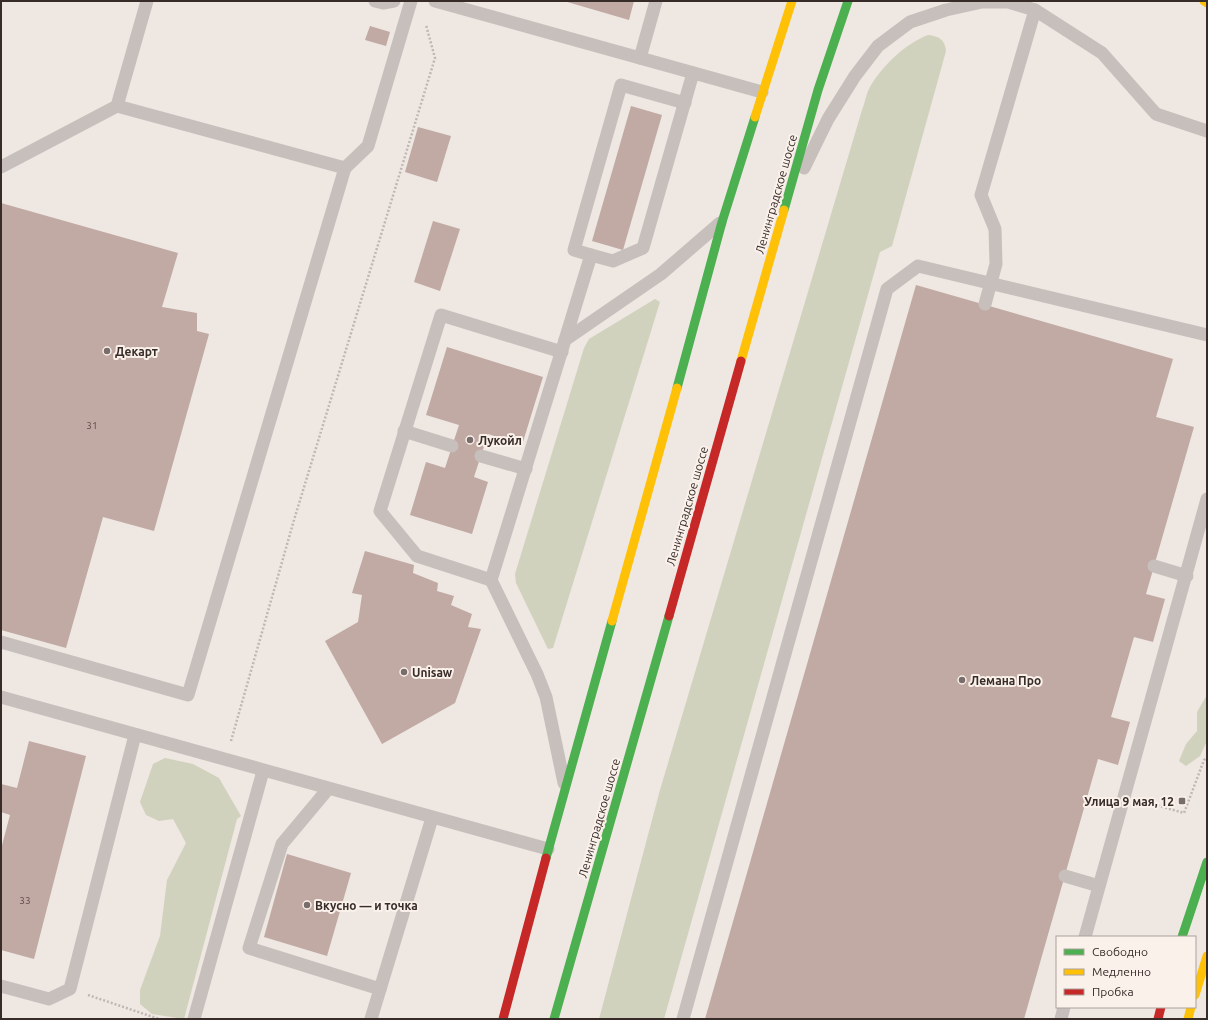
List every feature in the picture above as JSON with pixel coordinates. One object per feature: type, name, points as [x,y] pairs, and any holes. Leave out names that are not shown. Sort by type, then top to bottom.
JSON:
[{"type":"main road","points":[[503,1019],[548,849],[566,790],[722,222],[792,1]]},
{"type":"main road","name":"Ленинградское шоссе","points":[[554,1019],[818,90],[848,1]]},
{"type":"main road","points":[[1182,936],[1207,862]]},
{"type":"main road","points":[[1196,992],[1207,956]]},
{"type":"main road","points":[[1158,1019],[1161,1008]]},
{"type":"main road","points":[[1188,1019],[1191,1008]]},
{"type":"lane","points":[[117,106],[147,1]]},
{"type":"lane","points":[[375,1],[383,3],[394,1]]},
{"type":"lane","points":[[1,642],[188,696],[345,168],[368,146],[411,1]]},
{"type":"lane","points":[[640,58],[656,1]]},
{"type":"lane","points":[[440,2],[503,15],[640,58],[762,92]]},
{"type":"lane","points":[[784,208],[828,119],[855,76],[878,46],[910,22],[946,10],[982,2],[1008,2],[1035,10],[1102,53],[1156,114],[1207,131]]},
{"type":"lane","points":[[985,304],[996,264],[995,229],[981,195],[1035,10]]},
{"type":"lane","points":[[684,103],[621,85],[574,250],[613,261],[642,248],[693,73]]},
{"type":"lane","points":[[1,167],[117,106],[345,168]]},
{"type":"lane","points":[[566,340],[660,274],[722,222]]},
{"type":"lane","points":[[566,790],[546,697],[537,674],[491,580],[591,255]]},
{"type":"lane","points":[[683,1019],[887,289],[918,266],[1207,335]]},
{"type":"lane","points":[[491,580],[417,556],[380,511],[404,431],[441,315],[562,352]]},
{"type":"lane","points":[[404,431],[452,446]]},
{"type":"lane","points":[[482,456],[526,469]]},
{"type":"lane","points":[[1084,936],[1187,576],[1207,500]]},
{"type":"lane","points":[[1154,566],[1187,576]]},
{"type":"lane","points":[[1,697],[548,849]]},
{"type":"lane","points":[[1,986],[49,999],[70,989],[135,735]]},
{"type":"lane","points":[[194,1019],[263,771]]},
{"type":"lane","points":[[328,789],[282,844],[250,948],[380,989]]},
{"type":"lane","points":[[371,1019],[432,818]]},
{"type":"lane","points":[[1065,876],[1099,886]]},
{"type":"lane","points":[[1061,1019],[1064,1008]]},
{"type":"path","points":[[225,760],[294,520],[435,58],[425,22]]},
{"type":"path","points":[[1155,805],[1184,813],[1204,760],[1207,758]]},
{"type":"path","points":[[70,989],[157,1019]]},
{"type":"green space","points":[[928,35],[941,39],[946,51],[892,246],[880,252],[664,1019],[599,1019],[660,790],[867,93],[881,71],[895,56],[911,44]]},
{"type":"green space","points":[[655,299],[660,302],[553,648],[548,649],[516,583],[515,574],[584,348],[589,339]]},
{"type":"green space","points":[[1207,695],[1207,741],[1200,756],[1186,766],[1179,761],[1186,744],[1197,731],[1197,712]]},
{"type":"green space","points":[[165,758],[193,764],[219,778],[241,816],[237,819],[184,1019],[152,1014],[140,1004],[140,990],[160,936],[167,880],[186,843],[173,819],[159,821],[146,815],[140,802],[153,764]]},
{"type":"building","points":[[564,1],[634,1],[629,20]]},
{"type":"building","points":[[370,26],[390,32],[386,46],[365,40]]},
{"type":"building","points":[[631,106],[662,115],[623,250],[592,241]]},
{"type":"building","points":[[418,127],[451,136],[437,182],[405,172]]},
{"type":"building","points":[[1,203],[178,253],[162,307],[197,313],[197,331],[209,334],[154,531],[103,517],[66,648],[1,630]]},
{"type":"building","points":[[433,221],[460,229],[440,291],[414,282]]},
{"type":"building","name":"Лемана Про","points":[[916,285],[1173,359],[1156,417],[1194,427],[1146,594],[1165,599],[1153,642],[1134,637],[1111,717],[1130,722],[1118,765],[1098,759],[1024,1019],[705,1019]]},
{"type":"building","name":"Лукойл","points":[[447,347],[543,377],[522,445],[488,434],[474,477],[488,482],[472,534],[410,515],[426,462],[445,468],[459,425],[426,415]]},
{"type":"building","name":"Unisaw","points":[[365,551],[414,565],[413,573],[438,583],[437,591],[454,596],[451,605],[472,614],[468,627],[481,629],[455,703],[382,744],[325,641],[358,622],[362,595],[352,593]]},
{"type":"building","points":[[29,741],[86,756],[34,959],[1,950],[1,849],[10,815],[1,812],[1,784],[17,788]]},
{"type":"building","name":"Вкусно — и точка","points":[[287,854],[351,873],[327,956],[264,937]]},
{"type":"traffic: fast","points":[[784,210],[818,90],[848,1]]},
{"type":"traffic: fast","points":[[677,388],[722,222],[755,117]]},
{"type":"traffic: fast","points":[[554,1019],[669,616]]},
{"type":"traffic: fast","points":[[546,858],[612,621]]},
{"type":"traffic: fast","points":[[1182,936],[1207,862]]},
{"type":"traffic: slow","points":[[755,117],[792,1]]},
{"type":"traffic: slow","points":[[741,361],[784,210]]},
{"type":"traffic: slow","points":[[612,621],[677,388]]},
{"type":"traffic: slow","points":[[1196,992],[1207,956]]},
{"type":"traffic: slow","points":[[1188,1019],[1191,1008]]},
{"type":"traffic: jam","points":[[669,616],[741,361]]},
{"type":"traffic: jam","points":[[503,1019],[546,858]]},
{"type":"traffic: jam","points":[[1158,1019],[1161,1008]]},
{"type":"place","name":"Декарт","points":[[107,351]]},
{"type":"place","name":"Лукойл","points":[[470,440]]},
{"type":"place","name":"Unisaw","points":[[404,672]]},
{"type":"place","name":"Лемана Про","points":[[962,680]]},
{"type":"place","name":"Улица 9 мая, 12","points":[[1182,801]]},
{"type":"place","name":"Вкусно — и точка","points":[[307,905]]}]
